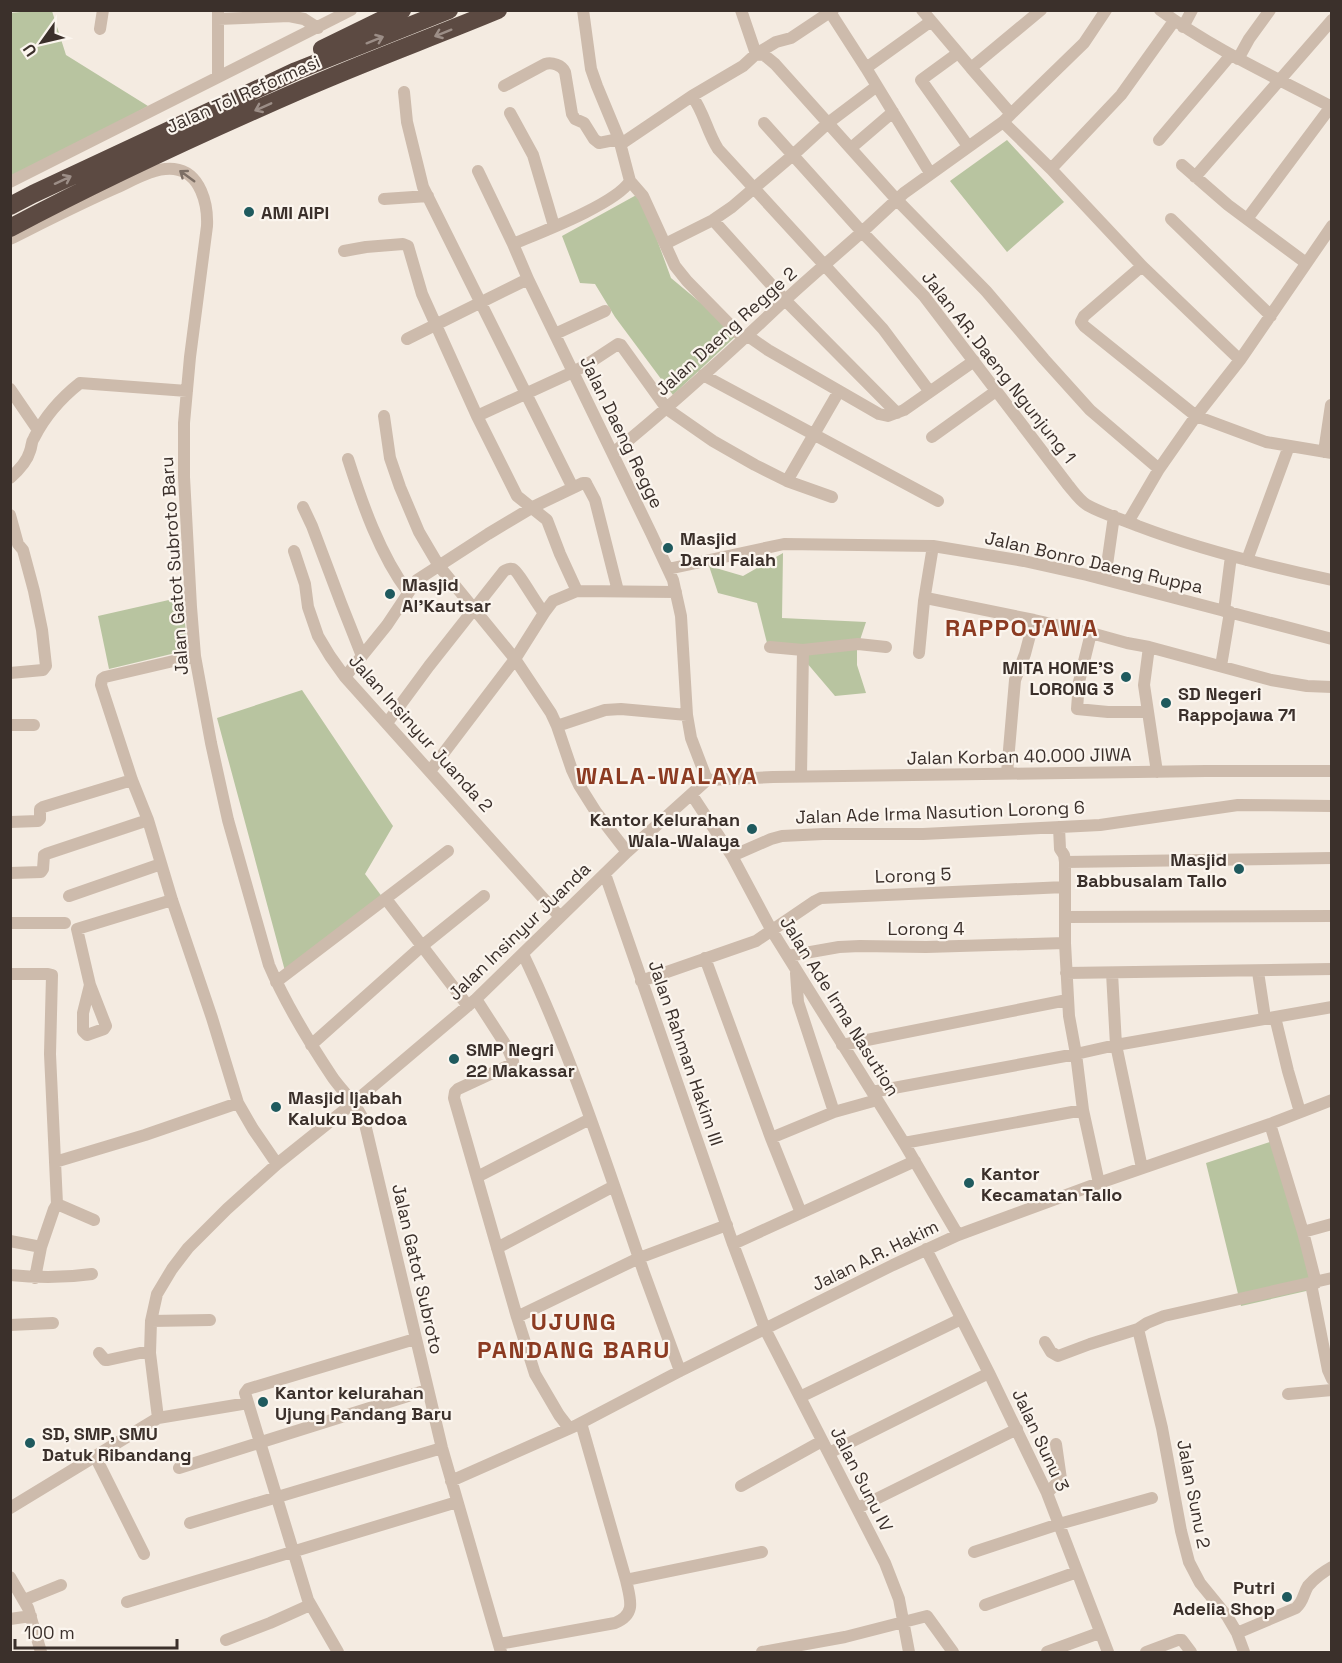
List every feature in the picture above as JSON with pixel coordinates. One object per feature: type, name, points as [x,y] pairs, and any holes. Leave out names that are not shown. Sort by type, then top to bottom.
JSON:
[{"type":"highway","points":[[208,112],[249,85],[402,10]]},
{"type":"highway","name":"Jalan Tol Reformasi","points":[[10,206],[296,71],[449,10]]},
{"type":"highway","name":"Jalan Tol Reformasi","points":[[10,228],[210,130],[305,88],[498,10]]},
{"type":"street","points":[[100,29],[103,10]]},
{"type":"street","points":[[320,26],[322,10]]},
{"type":"street","points":[[582,10],[591,69],[620,142],[630,182],[643,196],[675,266],[741,336],[748,336],[879,414],[888,416],[897,413],[930,392],[974,361]]},
{"type":"street","points":[[741,10],[756,54]]},
{"type":"street","points":[[971,68],[1041,10]]},
{"type":"street","name":"Jalan Daeng Regge 2","points":[[613,453],[667,409],[897,199],[1007,118],[1084,43],[1106,10]]},
{"type":"street","points":[[1160,10],[1178,24],[1234,57],[1331,106],[1247,219]]},
{"type":"street","points":[[1051,170],[1121,95],[1192,10]]},
{"type":"street","points":[[1159,140],[1234,57],[1270,10]]},
{"type":"street","points":[[10,182],[349,11]]},
{"type":"street","points":[[504,86],[545,64],[551,63],[562,67],[575,120],[584,123],[599,143],[620,142],[743,66],[756,54],[776,42],[791,38],[831,11],[930,173]]},
{"type":"street","points":[[218,77],[216,13],[289,16],[320,26]]},
{"type":"street","points":[[866,68],[927,14],[971,68],[1007,118],[1051,170],[1142,266],[1240,360]]},
{"type":"street","points":[[1195,177],[1332,20]]},
{"type":"street","points":[[958,53],[921,80],[968,147]]},
{"type":"street","points":[[756,54],[770,58],[897,199],[986,291],[1090,410],[1159,469]]},
{"type":"street","points":[[665,244],[713,220],[754,189],[828,123],[877,86]]},
{"type":"street","points":[[404,92],[407,122],[423,187],[573,488]]},
{"type":"street","points":[[692,96],[700,108],[715,144],[730,164],[883,329],[930,392]]},
{"type":"street","points":[[851,148],[893,112]]},
{"type":"street","points":[[510,113],[524,136],[535,162],[554,226]]},
{"type":"street","name":"Jalan AR. Daeng Ngunjung 1","points":[[764,123],[862,232],[918,289],[1075,494],[1088,505],[1185,542],[1231,556],[1332,580]]},
{"type":"street","points":[[1182,165],[1247,219],[1306,263]]},
{"type":"street","name":"Jalan Gatot Subroto Baru","points":[[10,239],[94,197],[154,171],[172,168],[180,170],[188,174],[204,196],[208,211],[207,226],[184,423],[184,477],[195,656],[228,820],[276,982],[312,1045],[352,1104]]},
{"type":"street","name":"Jalan Daeng Regge","points":[[478,171],[668,569],[681,616],[687,715],[691,738],[707,780]]},
{"type":"street","points":[[513,244],[577,216],[618,194],[630,182]]},
{"type":"street","points":[[384,199],[428,196]]},
{"type":"street","points":[[1171,219],[1270,316]]},
{"type":"street","points":[[713,220],[785,300],[897,413]]},
{"type":"street","points":[[1128,522],[1159,469],[1196,416],[1240,360],[1332,226]]},
{"type":"street","points":[[344,251],[403,244],[407,246],[422,294],[477,416],[517,496],[547,520],[578,591]]},
{"type":"street","points":[[1142,266],[1084,316],[1081,322],[1101,341],[1196,416],[1257,439],[1328,452],[1331,405]]},
{"type":"street","points":[[407,339],[528,279]]},
{"type":"street","points":[[555,334],[605,311]]},
{"type":"street","points":[[477,416],[573,372],[618,344],[667,409],[713,441],[787,481],[832,497]]},
{"type":"street","points":[[703,375],[938,501]]},
{"type":"street","points":[[10,478],[27,459],[32,441],[49,413],[80,383],[187,391]]},
{"type":"street","points":[[10,389],[38,430]]},
{"type":"street","points":[[932,437],[996,390]]},
{"type":"street","points":[[787,481],[839,391]]},
{"type":"street","points":[[384,416],[390,458],[419,532],[439,566],[515,660],[557,726],[583,792],[627,852]]},
{"type":"street","points":[[1247,560],[1289,446]]},
{"type":"street","points":[[348,459],[389,564],[408,592]]},
{"type":"street","points":[[345,677],[387,625],[417,580],[533,507],[586,483],[595,500],[618,591]]},
{"type":"street","points":[[303,507],[362,656]]},
{"type":"street","points":[[10,515],[18,544],[23,549],[34,591],[46,666],[42,671],[10,673]]},
{"type":"street","points":[[1105,579],[1114,516]]},
{"type":"street","name":"Jalan Bonro Daeng Ruppa","points":[[668,569],[784,544],[933,546],[1016,559],[1105,579],[1332,639]]},
{"type":"street","points":[[919,653],[933,546]]},
{"type":"street","name":"Jalan Insinyur Juanda 2","points":[[294,550],[305,584],[308,607],[318,636],[345,677],[560,917]]},
{"type":"street","points":[[1221,666],[1231,556]]},
{"type":"street","points":[[387,723],[504,571],[511,568],[520,575],[544,613]]},
{"type":"street","points":[[430,771],[515,660],[553,602],[578,591],[676,592]]},
{"type":"street","points":[[926,598],[1091,633],[1294,685],[1332,687]]},
{"type":"street","points":[[1007,773],[1015,680],[1034,620]]},
{"type":"street","points":[[1091,633],[1079,682],[1077,709],[1148,712]]},
{"type":"street","points":[[770,647],[803,650],[858,644],[886,647]]},
{"type":"street","points":[[1149,647],[1144,685],[1157,772]]},
{"type":"street","points":[[801,776],[803,650]]},
{"type":"street","points":[[195,656],[105,677],[101,685],[132,780],[148,820],[238,1102],[277,1164]]},
{"type":"street","points":[[557,726],[605,710],[621,709],[687,715]]},
{"type":"street","points":[[10,724],[34,725]]},
{"type":"street","name":"Jalan Korban 40.000 JIWA","points":[[707,780],[801,776],[1007,773],[1332,771]]},
{"type":"street","points":[[10,822],[38,821],[40,809],[44,807],[132,780]]},
{"type":"street","name":"Jalan Insinyur Juanda","points":[[158,1418],[149,1351],[152,1321],[157,1294],[188,1248],[277,1164],[472,1003],[627,852],[707,780]]},
{"type":"street","name":"Jalan Ade Irma Nasution","points":[[692,795],[732,856],[772,931],[904,1143],[958,1235]]},
{"type":"street","name":"Jalan Ade Irma Nasution Lorong 6","points":[[732,856],[782,836],[923,834],[1108,824],[1238,805],[1332,806]]},
{"type":"street","points":[[10,873],[41,872],[46,854],[148,820]]},
{"type":"street","points":[[1059,827],[1060,849],[1065,862],[1067,1000],[1083,1110],[1099,1183]]},
{"type":"street","points":[[276,982],[448,851]]},
{"type":"street","points":[[1065,862],[1332,858]]},
{"type":"street","points":[[69,896],[161,864]]},
{"type":"street","name":"Jalan Rahman Hakim III","points":[[605,873],[733,1244],[765,1329]]},
{"type":"street","name":"Lorong 5","points":[[641,981],[756,941],[815,901],[827,897],[1065,888]]},
{"type":"street","points":[[312,1045],[422,946],[483,896]]},
{"type":"street","points":[[386,899],[422,946],[472,1003],[513,1059],[510,1065],[458,1089],[454,1094],[454,1100],[535,1374],[569,1428]]},
{"type":"street","points":[[90,985],[77,929],[172,900]]},
{"type":"street","points":[[1065,917],[1332,916]]},
{"type":"street","points":[[10,923],[65,923]]},
{"type":"street","name":"Lorong 4","points":[[788,956],[839,947],[860,946],[926,947],[1065,943]]},
{"type":"street","points":[[523,954],[559,1033],[680,1371]]},
{"type":"street","points":[[705,958],[801,1213]]},
{"type":"street","points":[[796,969],[798,1002],[834,1113]]},
{"type":"street","points":[[1066,973],[1258,972],[1332,969]]},
{"type":"street","points":[[1258,972],[1300,1112]]},
{"type":"street","points":[[1112,973],[1116,1045],[1142,1168]]},
{"type":"street","points":[[10,974],[52,975],[50,1054],[57,1204],[41,1247],[35,1278]]},
{"type":"street","points":[[842,1045],[1067,1000]]},
{"type":"street","points":[[771,1138],[874,1096],[1116,1045],[1332,1007]]},
{"type":"street","name":"Jalan A.R. Hakim","points":[[451,1481],[581,1423],[680,1371],[958,1235],[1332,1100]]},
{"type":"street","points":[[55,1162],[145,1135],[238,1102]]},
{"type":"street","name":"Jalan Gatot Subroto","points":[[352,1104],[366,1124],[427,1390],[500,1648]]},
{"type":"street","points":[[904,1143],[1083,1110]]},
{"type":"street","points":[[477,1176],[590,1119]]},
{"type":"street","points":[[1270,1124],[1303,1232],[1330,1373]]},
{"type":"street","points":[[733,1244],[915,1161]]},
{"type":"street","points":[[497,1248],[614,1186]]},
{"type":"street","points":[[57,1204],[94,1220]]},
{"type":"street","points":[[1303,1232],[1332,1224]]},
{"type":"street","points":[[517,1317],[639,1258],[727,1226]]},
{"type":"street","points":[[10,1241],[41,1247]]},
{"type":"street","name":"Jalan Sunu 3","points":[[926,1249],[1047,1493],[1108,1653]]},
{"type":"street","points":[[10,1275],[62,1278],[92,1274]]},
{"type":"street","points":[[1045,1342],[1051,1352],[1058,1356],[1138,1329],[1164,1316],[1332,1278]]},
{"type":"street","points":[[801,1397],[961,1319]]},
{"type":"street","points":[[152,1321],[210,1320]]},
{"type":"street","points":[[10,1325],[52,1323]]},
{"type":"street","name":"Jalan Sunu IV","points":[[765,1329],[873,1538],[899,1599],[909,1653]]},
{"type":"street","name":"Jalan Sunu 2","points":[[1138,1329],[1162,1428],[1189,1562],[1200,1583],[1227,1616],[1237,1633],[1244,1653]]},
{"type":"street","points":[[338,1653],[310,1605],[245,1393],[248,1389],[416,1339]]},
{"type":"street","points":[[99,1353],[105,1360],[108,1360],[149,1351]]},
{"type":"street","points":[[829,1453],[989,1373]]},
{"type":"street","points":[[179,1468],[427,1390]]},
{"type":"street","points":[[1288,1394],[1332,1390]]},
{"type":"street","points":[[10,1508],[158,1418],[248,1403]]},
{"type":"street","points":[[500,1648],[615,1623],[627,1616],[629,1611],[630,1599],[626,1580],[581,1423]]},
{"type":"street","points":[[858,1508],[1017,1430]]},
{"type":"street","points":[[741,1486],[822,1441]]},
{"type":"street","points":[[1047,1493],[1061,1479],[1056,1444]]},
{"type":"street","points":[[190,1523],[442,1448]]},
{"type":"street","points":[[95,1455],[144,1554]]},
{"type":"street","points":[[974,1552],[1059,1524],[1152,1498]]},
{"type":"street","points":[[127,1602],[457,1502]]},
{"type":"street","points":[[626,1580],[762,1552]]},
{"type":"street","points":[[1237,1633],[1296,1608],[1302,1602],[1308,1587],[1332,1567]]},
{"type":"street","points":[[985,1605],[1077,1572]]},
{"type":"street","points":[[10,1577],[31,1616],[41,1653]]},
{"type":"street","points":[[24,1600],[61,1585]]},
{"type":"street","points":[[226,1640],[310,1605]]},
{"type":"street","points":[[10,1619],[31,1616]]},
{"type":"street","points":[[762,1653],[845,1637],[927,1616],[953,1653]]},
{"type":"street","points":[[1047,1653],[1099,1633]]},
{"type":"street","points":[[1146,1653],[1178,1640],[1182,1640],[1191,1653]]},
{"type":"green space","points":[[52,11],[66,55],[148,106],[11,182],[10,13]]},
{"type":"green space","points":[[1007,140],[1064,202],[1007,252],[950,181]]},
{"type":"green space","points":[[640,193],[671,278],[738,334],[673,395],[615,317],[595,284],[580,283],[562,236]]},
{"type":"green space","points":[[783,553],[782,618],[866,622],[857,649],[857,665],[866,693],[835,696],[795,649],[768,647],[757,603],[718,593],[709,566],[743,576]]},
{"type":"green space","points":[[182,597],[188,650],[109,669],[98,616]]},
{"type":"green space","points":[[302,690],[393,826],[365,874],[383,898],[285,971],[217,718]]},
{"type":"green space","points":[[1273,1141],[1315,1289],[1241,1306],[1206,1163]]},
{"type":"place","name":"AMI AIPI","points":[[249,212]]},
{"type":"place","name":"Masjid Darul Falah","points":[[668,548]]},
{"type":"place","name":"Masjid Al'Kautsar","points":[[390,594]]},
{"type":"place","name":"MITA HOME'S LORONG 3","points":[[1126,677]]},
{"type":"place","name":"SD Negeri Rappojawa 71","points":[[1166,703]]},
{"type":"place","name":"Kantor Kelurahan Wala-Walaya","points":[[752,829]]},
{"type":"place","name":"Masjid Babbusalam Tallo","points":[[1239,869]]},
{"type":"place","name":"SMP Negri 22 Makassar","points":[[454,1059]]},
{"type":"place","name":"Masjid Ijabah Kaluku Bodoa","points":[[276,1107]]},
{"type":"place","name":"Kantor Kecamatan Tallo","points":[[969,1183]]},
{"type":"place","name":"Kantor kelurahan Ujung Pandang Baru","points":[[263,1402]]},
{"type":"place","name":"SD, SMP, SMU Datuk Ribandang","points":[[30,1443]]},
{"type":"place","name":"Putri Adelia Shop","points":[[1287,1597]]},
{"type":"district","name":"RAPPOJAWA","points":[[1022,627]]},
{"type":"district","name":"WALA-WALAYA","points":[[667,775]]},
{"type":"district","name":"UJUNG PANDANG BARU","points":[[574,1335]]}]
